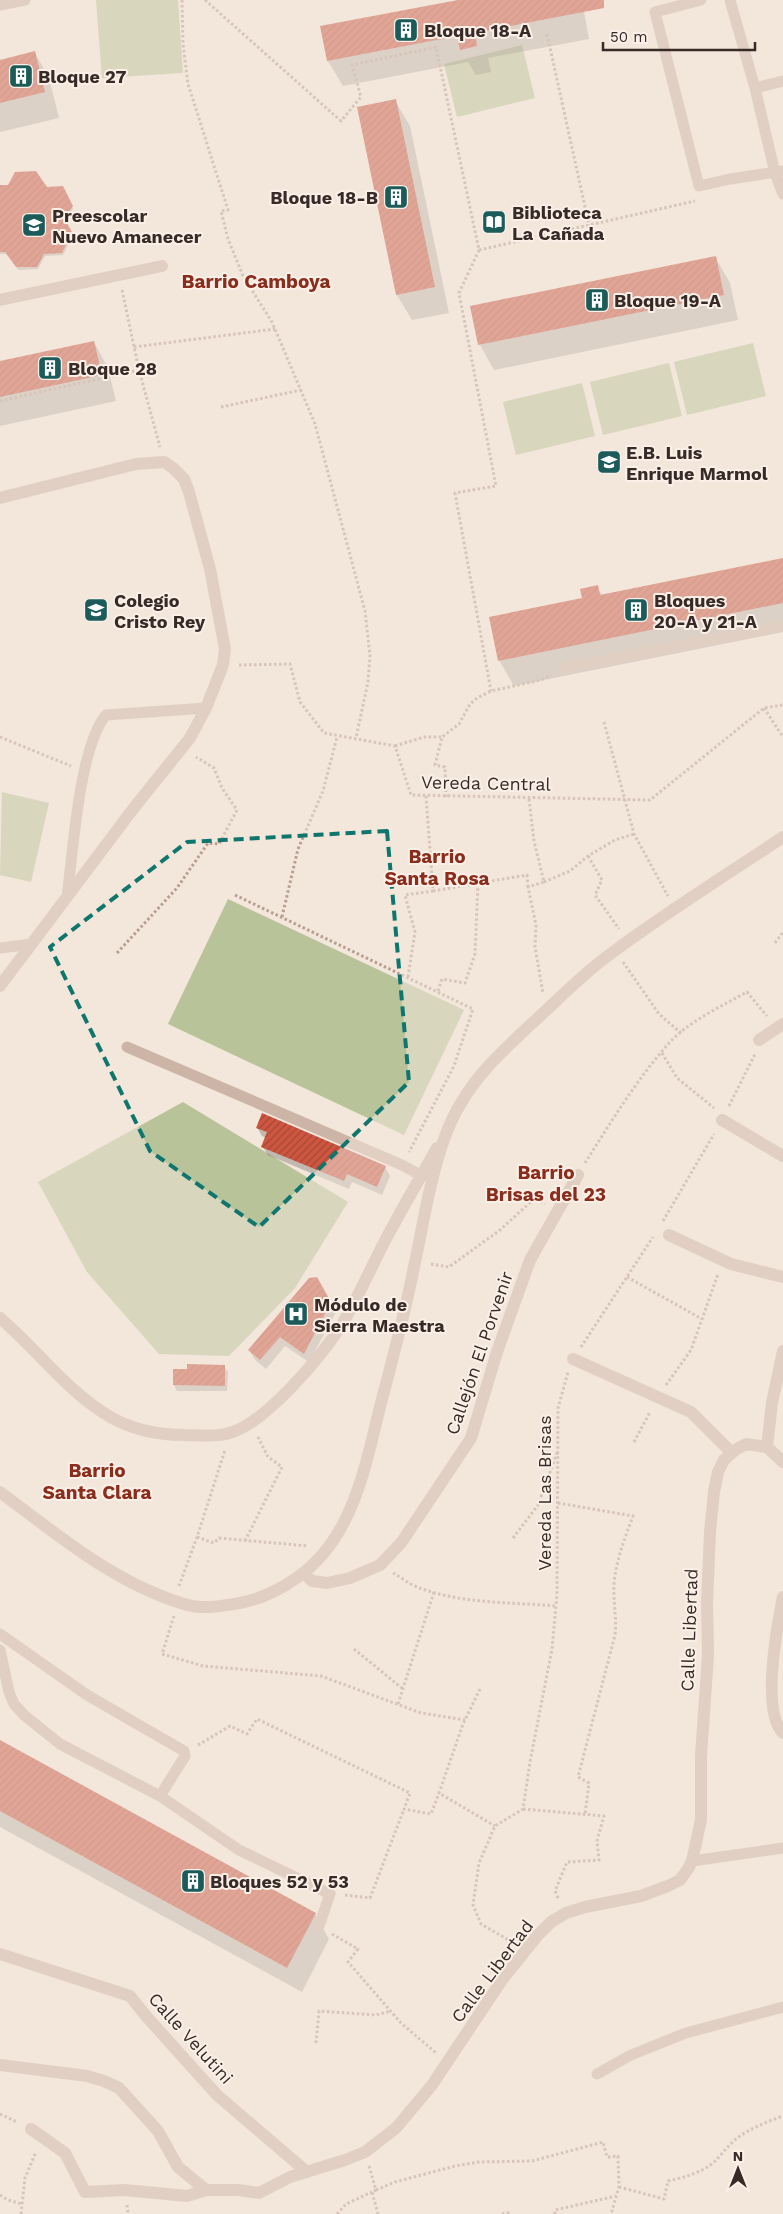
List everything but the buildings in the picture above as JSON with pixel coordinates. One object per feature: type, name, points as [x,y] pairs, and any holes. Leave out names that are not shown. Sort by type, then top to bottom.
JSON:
[{"type":"street","points":[[0,300],[162,266]]},
{"type":"street","points":[[0,498],[136,464],[164,462],[173,468],[184,479],[189,492],[210,569],[225,650],[223,665],[206,708],[190,738],[0,986]]},
{"type":"street","points":[[0,1318],[18,1333],[79,1396],[113,1418],[145,1431],[174,1435],[227,1434],[251,1422],[271,1408],[295,1383],[343,1322],[459,1106],[477,1077],[502,1051],[615,951],[783,837]]},
{"type":"street","points":[[759,1040],[780,1027]]},
{"type":"street","points":[[723,1118],[783,1156]]},
{"type":"street","points":[[0,1492],[99,1565],[139,1586],[188,1606],[208,1607],[254,1600],[286,1585],[304,1573],[328,1549],[356,1499],[405,1311],[446,1133]]},
{"type":"street","name":"Callejón El Porvenir","points":[[304,1573],[312,1581],[327,1583],[350,1578],[380,1565],[402,1543],[471,1438],[497,1352],[530,1260],[578,1175]]},
{"type":"street","points":[[670,1235],[722,1260],[783,1277]]},
{"type":"street","points":[[767,1447],[772,1403],[783,1351]]},
{"type":"street","points":[[573,1359],[691,1412],[732,1452],[746,1444],[761,1445],[767,1447],[783,1462]]},
{"type":"street","name":"Calle Libertad","points":[[43,2138],[65,2153],[86,2192],[125,2190],[187,2196],[206,2190],[238,2190],[259,2193],[290,2177],[365,2152],[405,2119],[447,2063],[502,1980],[551,1922],[585,1907],[641,1896],[680,1880],[692,1861],[701,1820],[701,1756],[708,1655],[707,1602],[714,1492],[718,1472],[724,1460],[732,1452]]},
{"type":"street","points":[[783,1597],[772,1675],[772,1700],[774,1719],[783,1733]]},
{"type":"street","name":"Calle Velutini","points":[[0,1954],[130,1996],[217,2095],[307,2172]]},
{"type":"street","points":[[0,2066],[87,2076],[119,2088],[158,2132],[178,2168],[206,2190]]},
{"type":"street","points":[[31,2129],[43,2138]]},
{"type":"lane","points":[[0,5],[25,0]]},
{"type":"lane","points":[[730,0],[779,172],[783,194]]},
{"type":"lane","points":[[697,1],[655,12],[699,186],[730,179],[779,172]]},
{"type":"lane","points":[[755,88],[783,81]]},
{"type":"lane","points":[[564,668],[783,626]]},
{"type":"lane","points":[[67,897],[84,771],[98,724],[106,715],[206,708]]},
{"type":"lane","points":[[0,948],[32,944]]},
{"type":"lane","points":[[127,1047],[402,1165],[422,1176]]},
{"type":"lane","points":[[0,1634],[88,1695],[185,1753],[185,1756],[160,1796]]},
{"type":"lane","points":[[0,1650],[8,1692],[14,1704],[24,1715],[60,1744],[160,1796],[239,1850],[330,1894],[318,1926]]},
{"type":"lane","points":[[692,1861],[783,1848]]},
{"type":"lane","points":[[596,2074],[631,2055],[686,2033],[783,2007]]},
{"type":"path","points":[[182,0],[183,44],[188,84],[228,210],[221,211],[228,239],[243,276],[275,329],[315,424],[369,634],[368,682],[356,738]]},
{"type":"path","points":[[204,0],[341,121],[361,97],[352,65],[436,47],[479,250],[459,293],[496,486],[455,493],[491,691]]},
{"type":"path","points":[[547,34],[589,225]]},
{"type":"path","points":[[479,250],[702,200]]},
{"type":"path","points":[[119,275],[139,370],[164,462]]},
{"type":"path","points":[[134,347],[275,329]]},
{"type":"path","points":[[0,401],[139,370]]},
{"type":"path","points":[[221,406],[301,390]]},
{"type":"path","points":[[223,665],[290,664],[300,702],[324,733],[337,737],[356,738],[395,746],[424,737],[442,737],[459,724],[470,704],[491,691],[541,680],[564,668]]},
{"type":"path","points":[[783,705],[764,708],[783,738]]},
{"type":"path","name":"Vereda Central","points":[[395,746],[411,796],[650,800],[764,708]]},
{"type":"path","points":[[604,722],[634,834],[675,909]]},
{"type":"path","points":[[0,737],[84,771]]},
{"type":"path","points":[[282,917],[298,849],[323,791],[337,737]]},
{"type":"path","points":[[442,737],[435,764],[445,767],[446,797]]},
{"type":"path","points":[[117,953],[177,888],[208,843],[219,844],[237,810],[222,788],[214,768],[181,749]]},
{"type":"path","points":[[426,796],[433,891]]},
{"type":"path","points":[[529,798],[534,841],[544,882]]},
{"type":"path","points":[[528,887],[570,870],[588,856],[615,840],[634,834]]},
{"type":"path","points":[[588,856],[602,880],[595,895],[628,942]]},
{"type":"path","points":[[408,977],[415,932],[405,895],[527,875],[536,925],[535,947],[546,1011]]},
{"type":"path","points":[[438,991],[442,979],[465,983],[475,954],[478,883]]},
{"type":"path","points":[[235,895],[473,1009],[454,1066],[402,1165]]},
{"type":"path","points":[[775,943],[783,932]]},
{"type":"path","points":[[615,951],[660,1014],[681,1033]]},
{"type":"path","points":[[578,1175],[633,1089],[670,1042],[681,1033],[747,992],[780,1027]]},
{"type":"path","name":"Vereda Las Brisas","points":[[523,1809],[552,1649],[556,1606],[558,1408],[563,1386],[573,1359],[658,1229],[723,1118],[753,1060],[759,1040]]},
{"type":"path","points":[[662,1052],[677,1078],[723,1118]]},
{"type":"path","points":[[416,1260],[449,1268],[500,1230],[535,1198],[557,1211]]},
{"type":"path","points":[[634,1442],[658,1397],[691,1350],[722,1260]]},
{"type":"path","points":[[627,1277],[702,1319]]},
{"type":"path","points":[[245,1541],[282,1467],[268,1457],[251,1422]]},
{"type":"path","points":[[227,1434],[224,1454],[176,1602],[162,1654],[203,1666],[320,1676],[421,1713],[465,1720]]},
{"type":"path","points":[[513,1538],[538,1505],[558,1450]]},
{"type":"path","points":[[558,1503],[633,1516],[620,1550],[614,1581],[614,1603],[617,1619],[614,1635],[578,1777],[589,1783],[585,1815]]},
{"type":"path","points":[[197,1537],[214,1543],[219,1538],[328,1549]]},
{"type":"path","points":[[380,1565],[416,1586],[434,1592],[468,1599],[556,1606]]},
{"type":"path","points":[[398,1704],[434,1592]]},
{"type":"path","points":[[354,1649],[403,1689]]},
{"type":"path","points":[[404,1809],[431,1814],[465,1720],[480,1689]]},
{"type":"path","points":[[185,1753],[230,1726],[247,1734],[257,1719],[410,1793],[370,1898],[330,1894]]},
{"type":"path","points":[[439,1793],[495,1826]]},
{"type":"path","points":[[526,1950],[481,1924],[473,1905],[479,1863],[495,1826],[523,1809],[604,1816],[596,1841],[599,1860],[567,1862],[555,1891],[566,1914]]},
{"type":"path","points":[[318,1926],[358,1949],[348,1962],[402,2024],[447,2063]]},
{"type":"path","points":[[316,2043],[318,2011],[376,2015],[391,2011]]},
{"type":"path","points":[[619,2187],[664,2199],[668,2181],[701,2170],[717,2160],[743,2134],[764,2122],[783,2116]]},
{"type":"path","points":[[21,2214],[24,2178],[43,2138]]},
{"type":"path","points":[[337,2214],[346,2204],[395,2182],[455,2166],[479,2162],[532,2161],[603,2142],[607,2157],[618,2156],[619,2187],[610,2214]]},
{"type":"path","points":[[365,2152],[378,2214]]},
{"type":"path","points":[[0,2195],[8,2200],[22,2204]]},
{"type":"path","points":[[555,2214],[555,2210],[616,2196]]},
{"type":"path","points":[[502,2214],[511,2212]]},
{"type":"highlighted area","points":[[387,831],[409,1082],[259,1227],[150,1151],[50,947],[187,842]]},
{"type":"green space","points":[[96,0],[178,0],[183,73],[102,78]]},
{"type":"green space","points":[[522,45],[535,98],[457,117],[444,64]]},
{"type":"green space","points":[[753,343],[766,396],[687,415],[674,362]]},
{"type":"green space","points":[[669,363],[682,416],[603,435],[590,382]]},
{"type":"green space","points":[[582,383],[595,436],[516,455],[503,402]]},
{"type":"green space","points":[[2,792],[49,803],[31,882],[0,875]]},
{"type":"green space","points":[[228,899],[464,1010],[404,1135],[168,1024]]},
{"type":"green space","points":[[183,1102],[348,1202],[295,1288],[229,1356],[159,1354],[87,1272],[38,1182]]},
{"type":"place","name":"Bloque 18-A","points":[[406,30]]},
{"type":"place","name":"Bloque 27","points":[[21,76]]},
{"type":"place","name":"Bloque 18-B","points":[[396,197]]},
{"type":"place","name":"Biblioteca La Cañada","points":[[494,222]]},
{"type":"place","name":"Preescolar Nuevo Amanecer","points":[[34,225]]},
{"type":"place","name":"Bloque 19-A","points":[[597,300]]},
{"type":"place","name":"Bloque 28","points":[[50,368]]},
{"type":"place","name":"E.B. Luis Enrique Marmol","points":[[609,462]]},
{"type":"place","name":"Colegio Cristo Rey","points":[[96,610]]},
{"type":"place","name":"Bloques 20-A y 21-A","points":[[636,610]]},
{"type":"place","name":"Módulo de Sierra Maestra","points":[[296,1314]]},
{"type":"place","name":"Bloques 52 y 53","points":[[193,1881]]},
{"type":"district","name":"Barrio Camboya","points":[[256,281]]},
{"type":"district","name":"Barrio Santa Rosa","points":[[437,867]]},
{"type":"district","name":"Barrio Brisas del 23","points":[[546,1183]]},
{"type":"district","name":"Barrio Santa Clara","points":[[97,1481]]}]
